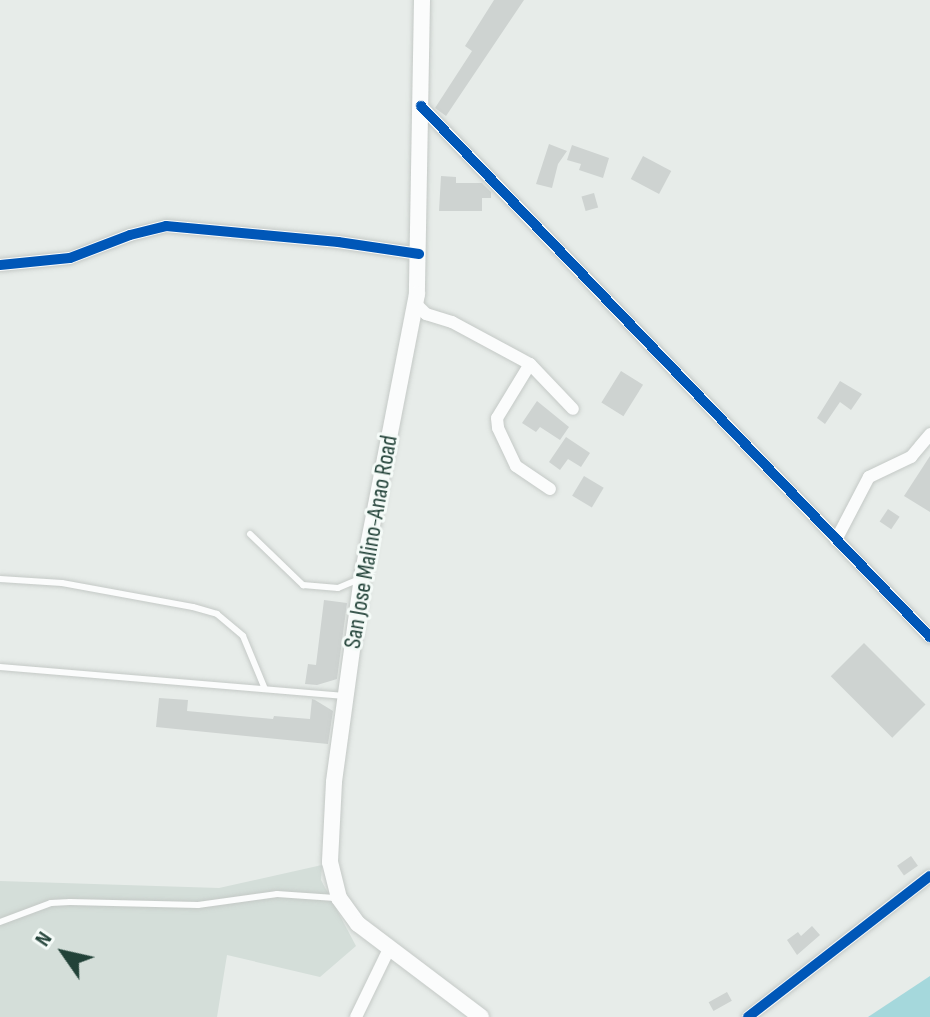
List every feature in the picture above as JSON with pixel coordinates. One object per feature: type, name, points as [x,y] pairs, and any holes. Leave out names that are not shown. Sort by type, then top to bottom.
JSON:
[{"type":"main road","name":"San Jose Malino-Anao Road","points":[[422,0],[419,254],[415,303],[362,577],[329,843],[333,881],[339,898],[358,924],[481,1017]]},
{"type":"street","points":[[421,106],[930,637]]},
{"type":"street","points":[[0,265],[70,258],[130,235],[166,226],[338,242],[419,254]]},
{"type":"street","points":[[415,303],[426,314],[452,322],[530,364],[573,409]]},
{"type":"street","points":[[530,364],[497,418],[498,428],[516,466],[550,489]]},
{"type":"street","points":[[836,540],[869,477],[911,457],[930,434]]},
{"type":"street","points":[[748,1017],[930,876]]},
{"type":"street","points":[[356,1017],[389,949]]},
{"type":"lane","points":[[250,534],[303,585],[338,588],[362,577]]},
{"type":"lane","points":[[0,579],[62,583],[217,614],[243,636],[265,689]]},
{"type":"lane","points":[[0,667],[346,697]]},
{"type":"lane","points":[[0,922],[60,902],[208,904],[277,894],[339,898]]},
{"type":"shaded area","points":[[322,865],[321,880],[356,946],[320,977],[227,955],[217,1017],[0,1017],[0,881],[219,888]]},
{"type":"water","points":[[930,976],[930,1017],[868,1017]]},
{"type":"building","points":[[494,0],[524,0],[446,116],[435,108],[472,51],[465,46]]},
{"type":"building","points":[[549,144],[567,151],[558,164],[552,188],[536,184]]},
{"type":"building","points":[[572,145],[609,158],[603,178],[579,170],[581,164],[567,160]]},
{"type":"building","points":[[643,156],[671,171],[659,194],[631,179]]},
{"type":"building","points":[[441,176],[456,177],[456,183],[482,183],[491,192],[491,198],[482,198],[482,211],[439,211]]},
{"type":"building","points":[[594,193],[598,207],[586,211],[582,197]]},
{"type":"building","points":[[621,371],[643,385],[623,416],[601,402]]},
{"type":"building","points":[[840,381],[862,394],[851,410],[840,402],[825,424],[817,418]]},
{"type":"building","points":[[537,401],[569,427],[560,440],[540,427],[536,432],[522,423]]},
{"type":"building","points":[[566,437],[590,453],[581,467],[568,459],[560,470],[549,462]]},
{"type":"building","points":[[930,456],[930,512],[904,496]]},
{"type":"building","points":[[584,476],[604,488],[592,508],[572,496]]},
{"type":"building","points":[[888,509],[900,517],[891,529],[880,521]]},
{"type":"building","points":[[324,600],[347,603],[337,679],[317,685],[305,684],[308,664],[316,665]]},
{"type":"building","points":[[864,643],[926,705],[892,738],[831,676]]},
{"type":"building","points":[[159,698],[188,700],[187,711],[273,719],[274,716],[310,719],[312,699],[333,711],[328,744],[156,727]]},
{"type":"building","points":[[911,856],[918,866],[904,876],[897,866]]},
{"type":"building","points":[[812,926],[820,935],[797,955],[787,940],[798,932],[801,936]]},
{"type":"building","points":[[727,992],[732,1001],[713,1011],[709,1002]]},
{"type":"cycle path","points":[[421,106],[930,637]]},
{"type":"cycle path","points":[[0,265],[70,258],[130,235],[166,226],[338,242],[419,254]]},
{"type":"cycle path","points":[[748,1017],[930,876]]}]
